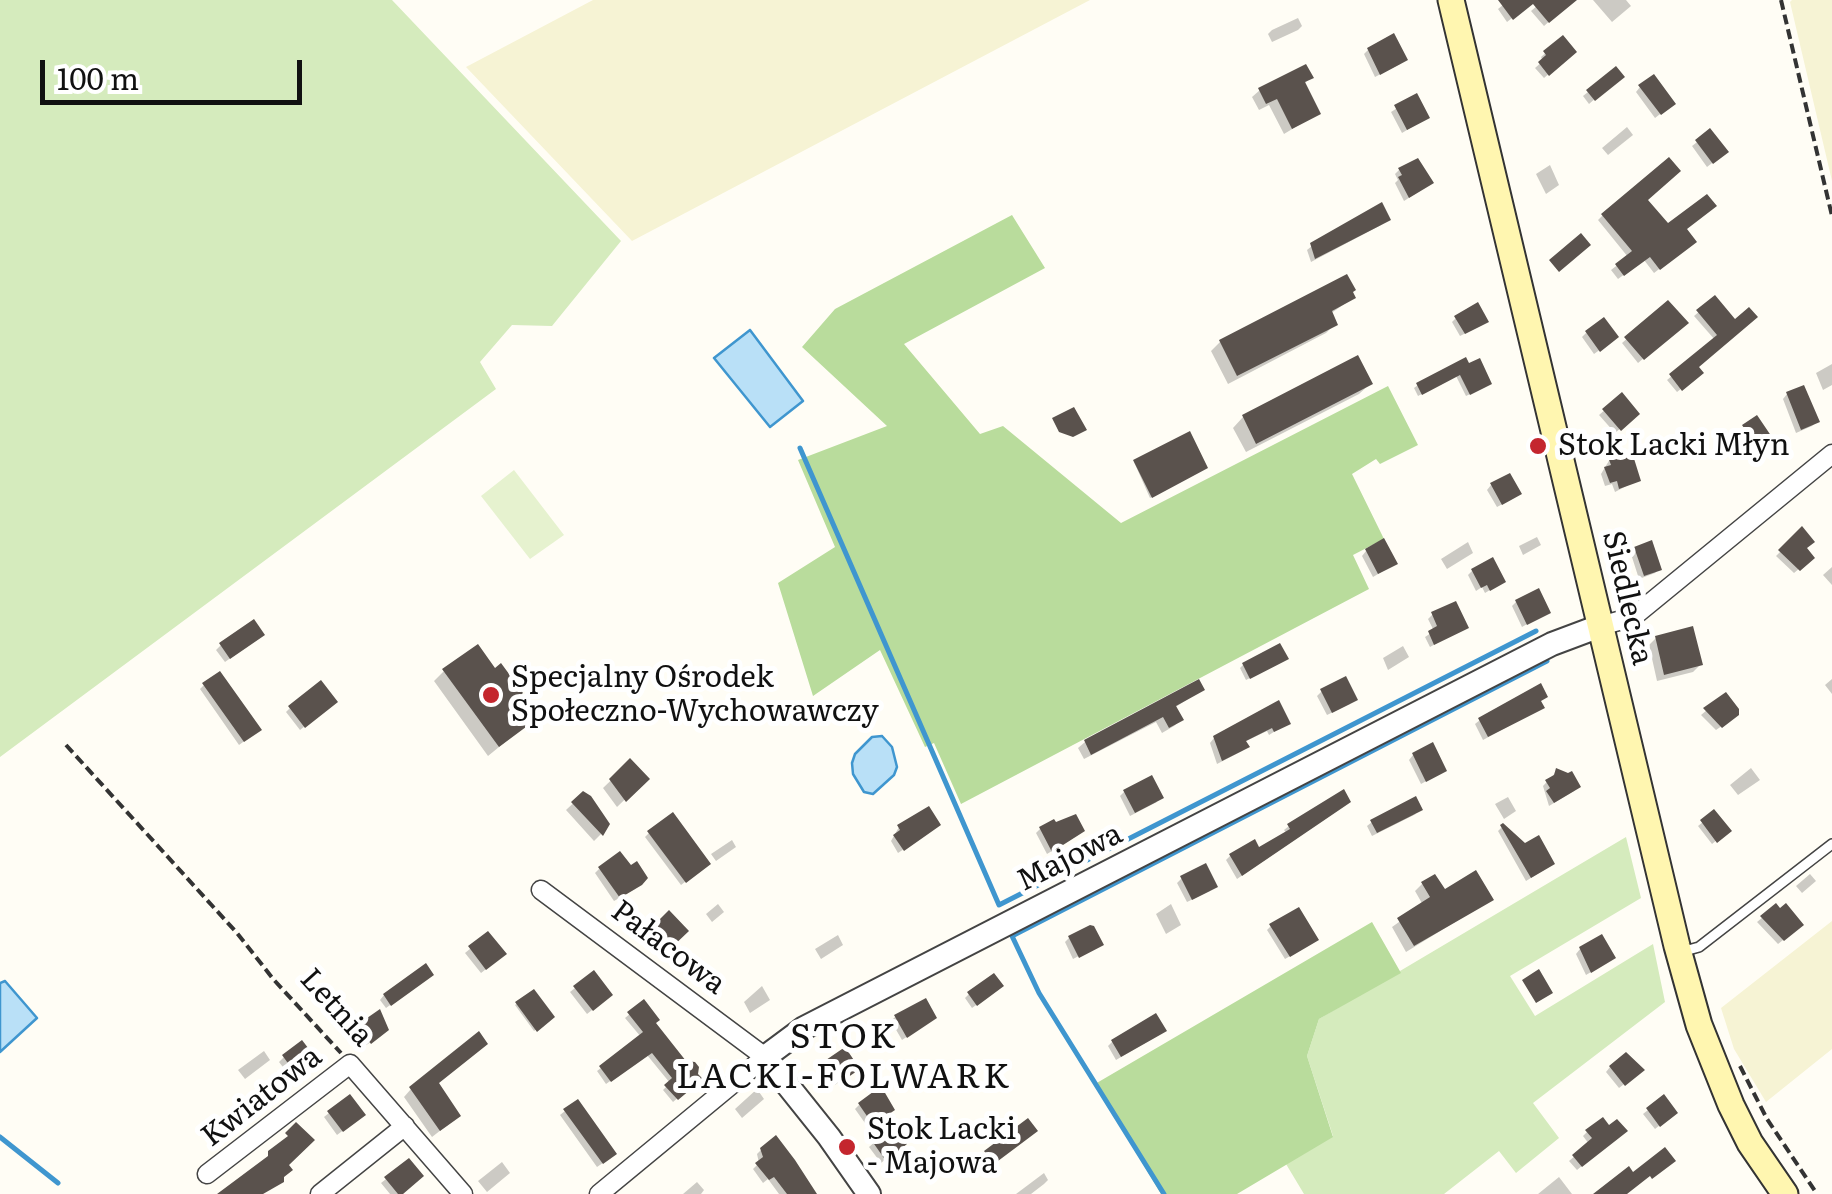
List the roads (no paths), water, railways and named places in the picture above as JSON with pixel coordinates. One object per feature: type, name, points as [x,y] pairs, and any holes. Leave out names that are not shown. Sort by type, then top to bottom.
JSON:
[{"type":"main road","name":"Siedlecka","points":[[1451,0],[1698,1025],[1730,1106],[1785,1194]]},
{"type":"street","points":[[1600,626],[1633,616],[1832,454]]},
{"type":"street","name":"Majowa","points":[[599,1194],[804,1028],[1552,644],[1600,626]]},
{"type":"street","name":"Pałacowa","points":[[542,890],[764,1058],[829,1137],[860,1190]]},
{"type":"street","name":"Letnia","points":[[350,1064],[463,1194]]},
{"type":"street","name":"Kwiatowa","points":[[208,1174],[350,1064]]},
{"type":"street","points":[[320,1194],[405,1126]]},
{"type":"lane","points":[[1678,953],[1699,948],[1832,844]]},
{"type":"water","points":[[750,330],[803,401],[770,427],[714,358]]},
{"type":"water","points":[[882,736],[892,747],[897,767],[894,775],[873,794],[864,792],[853,774],[852,763],[855,754],[872,737]]},
{"type":"water","points":[[5,981],[37,1018],[0,1052],[0,983]]},
{"type":"waterway","points":[[800,448],[999,905],[1536,631]]},
{"type":"waterway","points":[[1164,1194],[1039,993],[1012,936],[1547,661]]},
{"type":"waterway","points":[[0,1137],[58,1183]]},
{"type":"place","name":"Stok Lacki Młyn","points":[[1538,446]]},
{"type":"place","name":"Specjalny Ośrodek Społeczno-Wychowawczy","points":[[491,695]]},
{"type":"place","name":"Stok Lacki - Majowa","points":[[847,1147]]},
{"type":"district","name":"STOK LACKI-FOLWARK","points":[[844,1058]]}]
